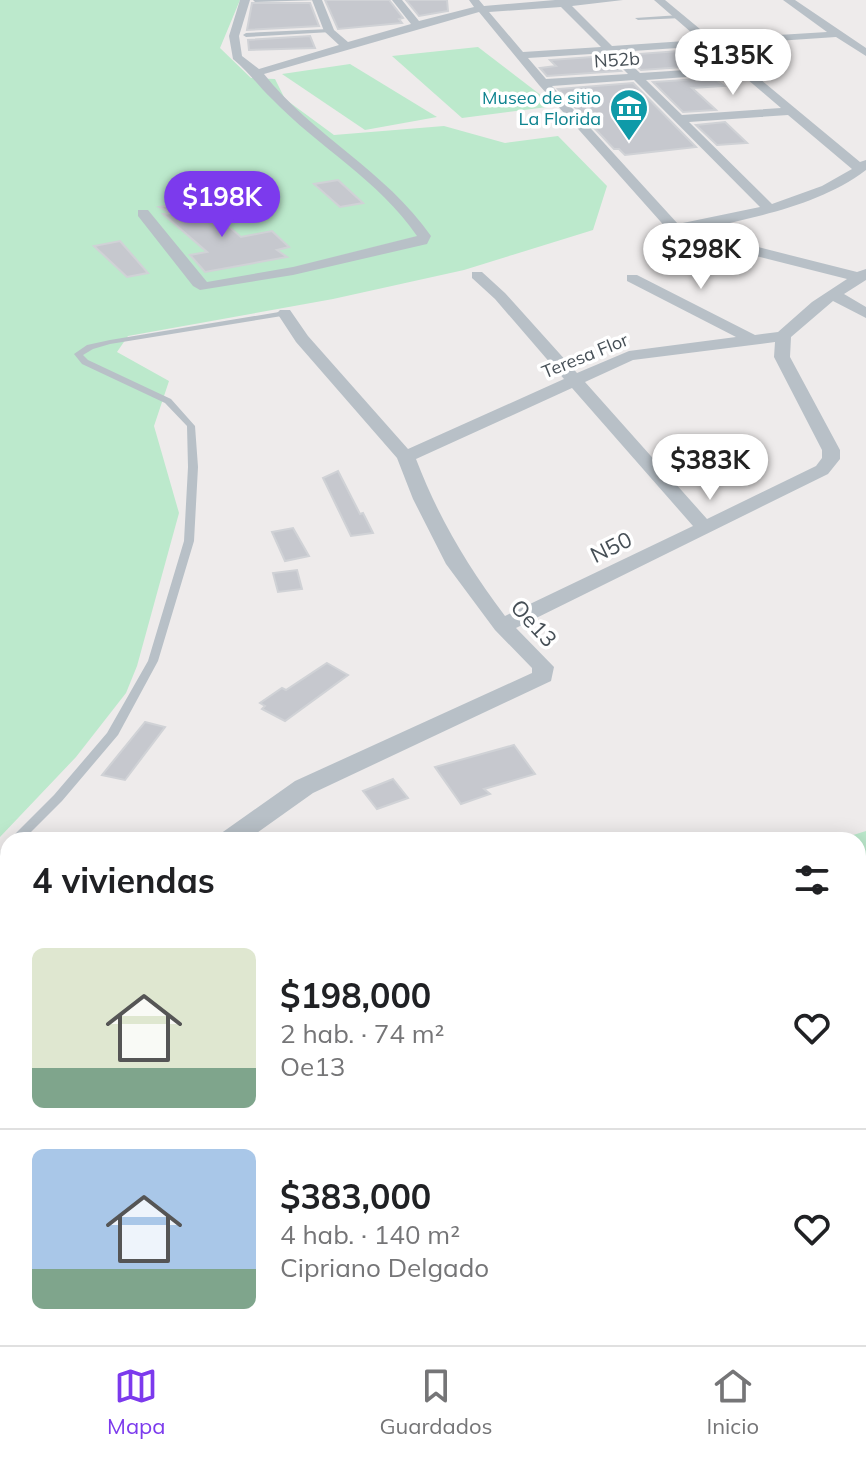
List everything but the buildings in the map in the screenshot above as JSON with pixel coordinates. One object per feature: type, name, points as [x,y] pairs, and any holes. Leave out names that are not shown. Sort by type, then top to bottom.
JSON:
[{"type":"street","points":[[317,0],[329,31],[345,45]]},
{"type":"street","points":[[397,0],[416,24]]},
{"type":"street","points":[[257,73],[478,4],[618,0]]},
{"type":"street","points":[[659,0],[863,167],[822,190],[768,208],[678,230]]},
{"type":"street","points":[[788,0],[866,53]]},
{"type":"street","points":[[143,213],[198,283],[205,287],[293,271],[422,241],[424,236],[411,217],[351,159],[276,97],[257,73],[237,57],[234,36],[250,1]]},
{"type":"street","points":[[562,2],[768,208]]},
{"type":"street","points":[[478,4],[665,221],[678,230],[861,275]]},
{"type":"street","points":[[522,55],[837,34]]},
{"type":"street","name":"N52b","points":[[543,83],[742,70]]},
{"type":"street","points":[[678,119],[791,111]]},
{"type":"street","points":[[477,275],[705,528]]},
{"type":"street","points":[[783,336],[832,294],[861,275]]},
{"type":"street","points":[[632,278],[753,340]]},
{"type":"street","points":[[832,294],[866,313]]},
{"type":"street","name":"Oe13","points":[[240,832],[304,787],[540,679],[543,667],[502,626],[456,564],[422,499],[406,457],[302,339],[285,313]]},
{"type":"street","name":"Teresa Flor","points":[[406,457],[629,356],[783,336]]},
{"type":"street","name":"N50","points":[[502,626],[822,470],[831,459],[831,450],[782,357],[783,336]]},
{"type":"lane","points":[[250,1],[317,0]]},
{"type":"lane","points":[[645,13],[651,18]]},
{"type":"lane","points":[[638,18],[680,17]]},
{"type":"lane","points":[[246,35],[329,31]]},
{"type":"lane","points":[[23,832],[58,798],[112,735],[153,661],[189,541],[193,467],[191,426],[168,401],[85,362],[78,354],[110,342],[285,313]]},
{"type":"green space","points":[[0,0],[240,0],[220,48],[251,78],[275,79],[285,99],[334,135],[444,126],[505,143],[558,136],[607,186],[593,230],[464,270],[333,299],[128,336],[117,352],[169,381],[154,426],[179,513],[137,666],[126,693],[76,757],[5,832],[0,832]]},
{"type":"green space","points":[[478,47],[555,106],[462,118],[392,56]]},
{"type":"green space","points":[[350,64],[437,117],[365,130],[282,74]]},
{"type":"place","name":"Museo de sitio La Florida","points":[[629,142]]}]
